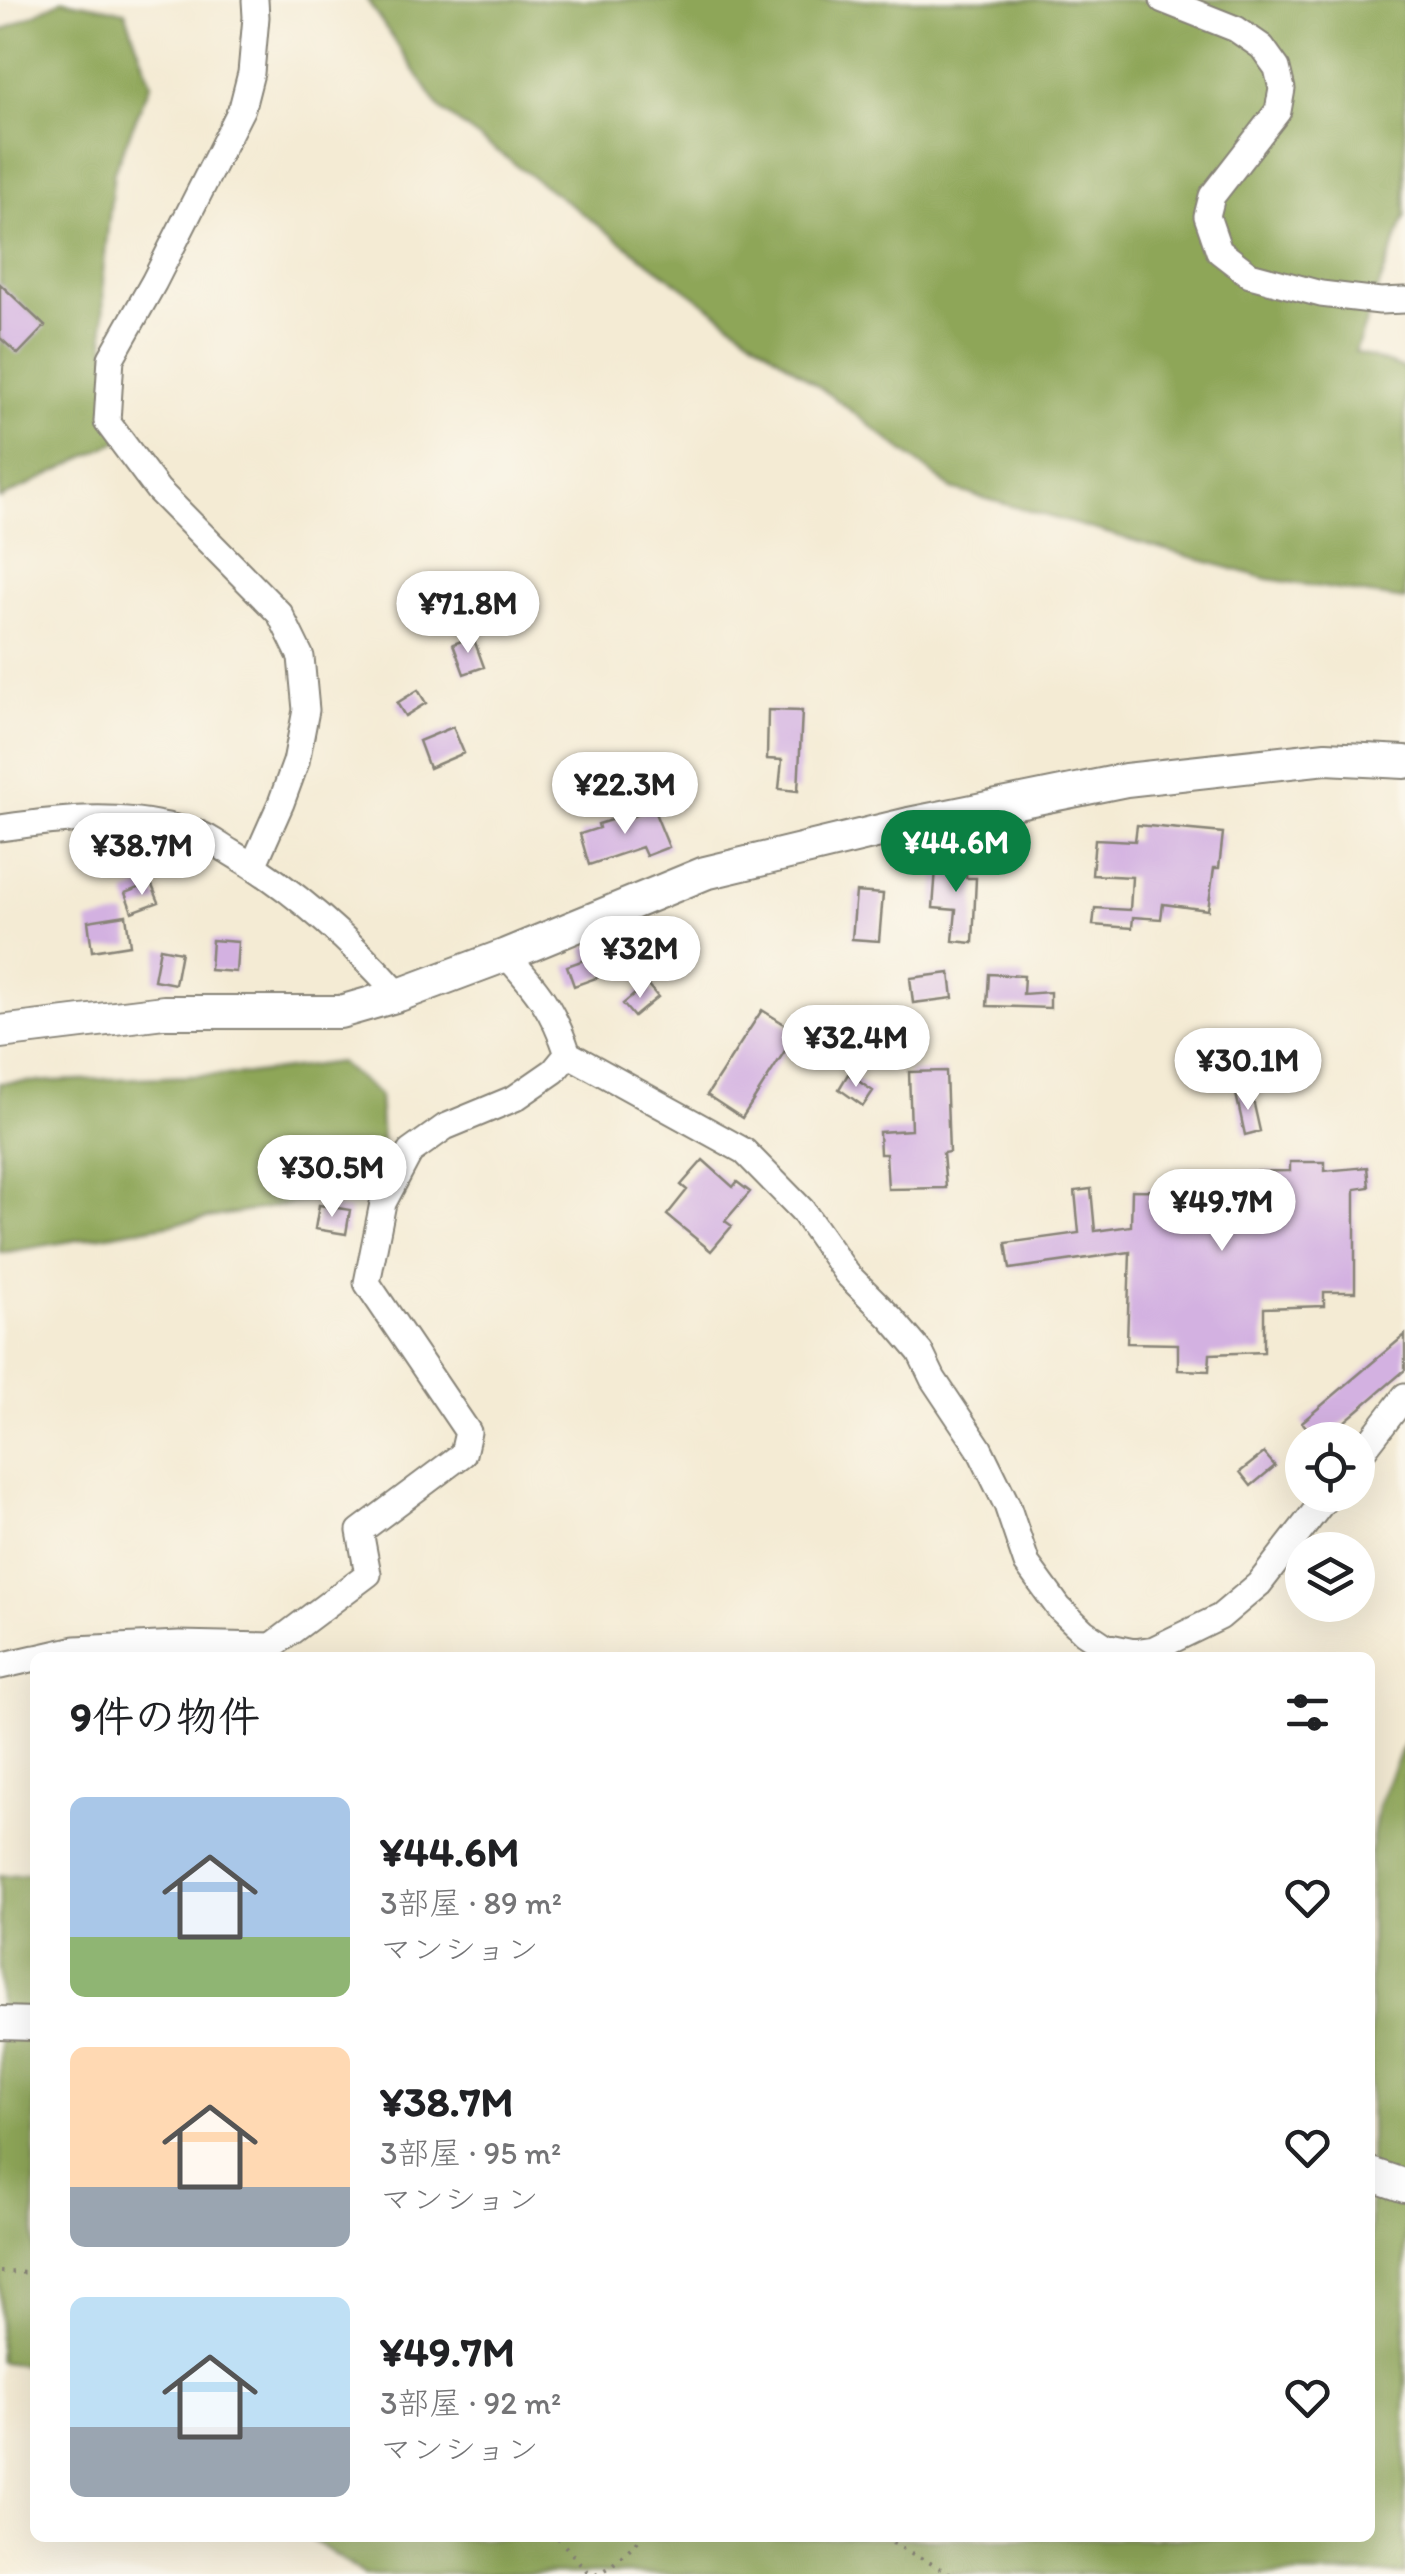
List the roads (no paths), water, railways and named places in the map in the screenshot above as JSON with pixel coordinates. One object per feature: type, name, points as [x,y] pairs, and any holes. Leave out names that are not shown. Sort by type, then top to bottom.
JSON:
[{"type":"street","points":[[253,866],[296,762],[306,710],[302,658],[280,614],[158,490],[107,422],[111,358],[242,108],[251,72],[255,0]]},
{"type":"street","points":[[1163,0],[1236,29],[1262,47],[1277,68],[1282,89],[1278,111],[1212,196],[1207,216],[1220,250],[1250,275],[1321,294],[1405,300]]},
{"type":"street","points":[[0,1032],[164,1012],[340,1012],[399,995],[506,955],[705,873],[909,824],[1144,778],[1326,758],[1405,762]]},
{"type":"street","points":[[0,828],[70,818],[143,821],[198,833],[253,866],[362,952],[399,995]]},
{"type":"street","points":[[506,955],[541,994],[568,1054],[744,1151],[802,1210],[847,1274],[920,1352],[933,1379],[979,1448],[1006,1505],[1026,1564],[1059,1608],[1084,1632],[1105,1646],[1134,1652],[1154,1649],[1220,1618],[1260,1584],[1315,1512]]},
{"type":"street","points":[[60,1652],[179,1644],[272,1646],[368,1574],[360,1530],[464,1454],[468,1432],[367,1283],[383,1204],[410,1152],[445,1127],[515,1098],[554,1071],[568,1054]]},
{"type":"street","points":[[1375,1434],[1405,1396]]},
{"type":"street","points":[[0,1666],[30,1659]]},
{"type":"street","points":[[0,2023],[30,2024]]},
{"type":"street","points":[[1375,2176],[1405,2186]]}]
